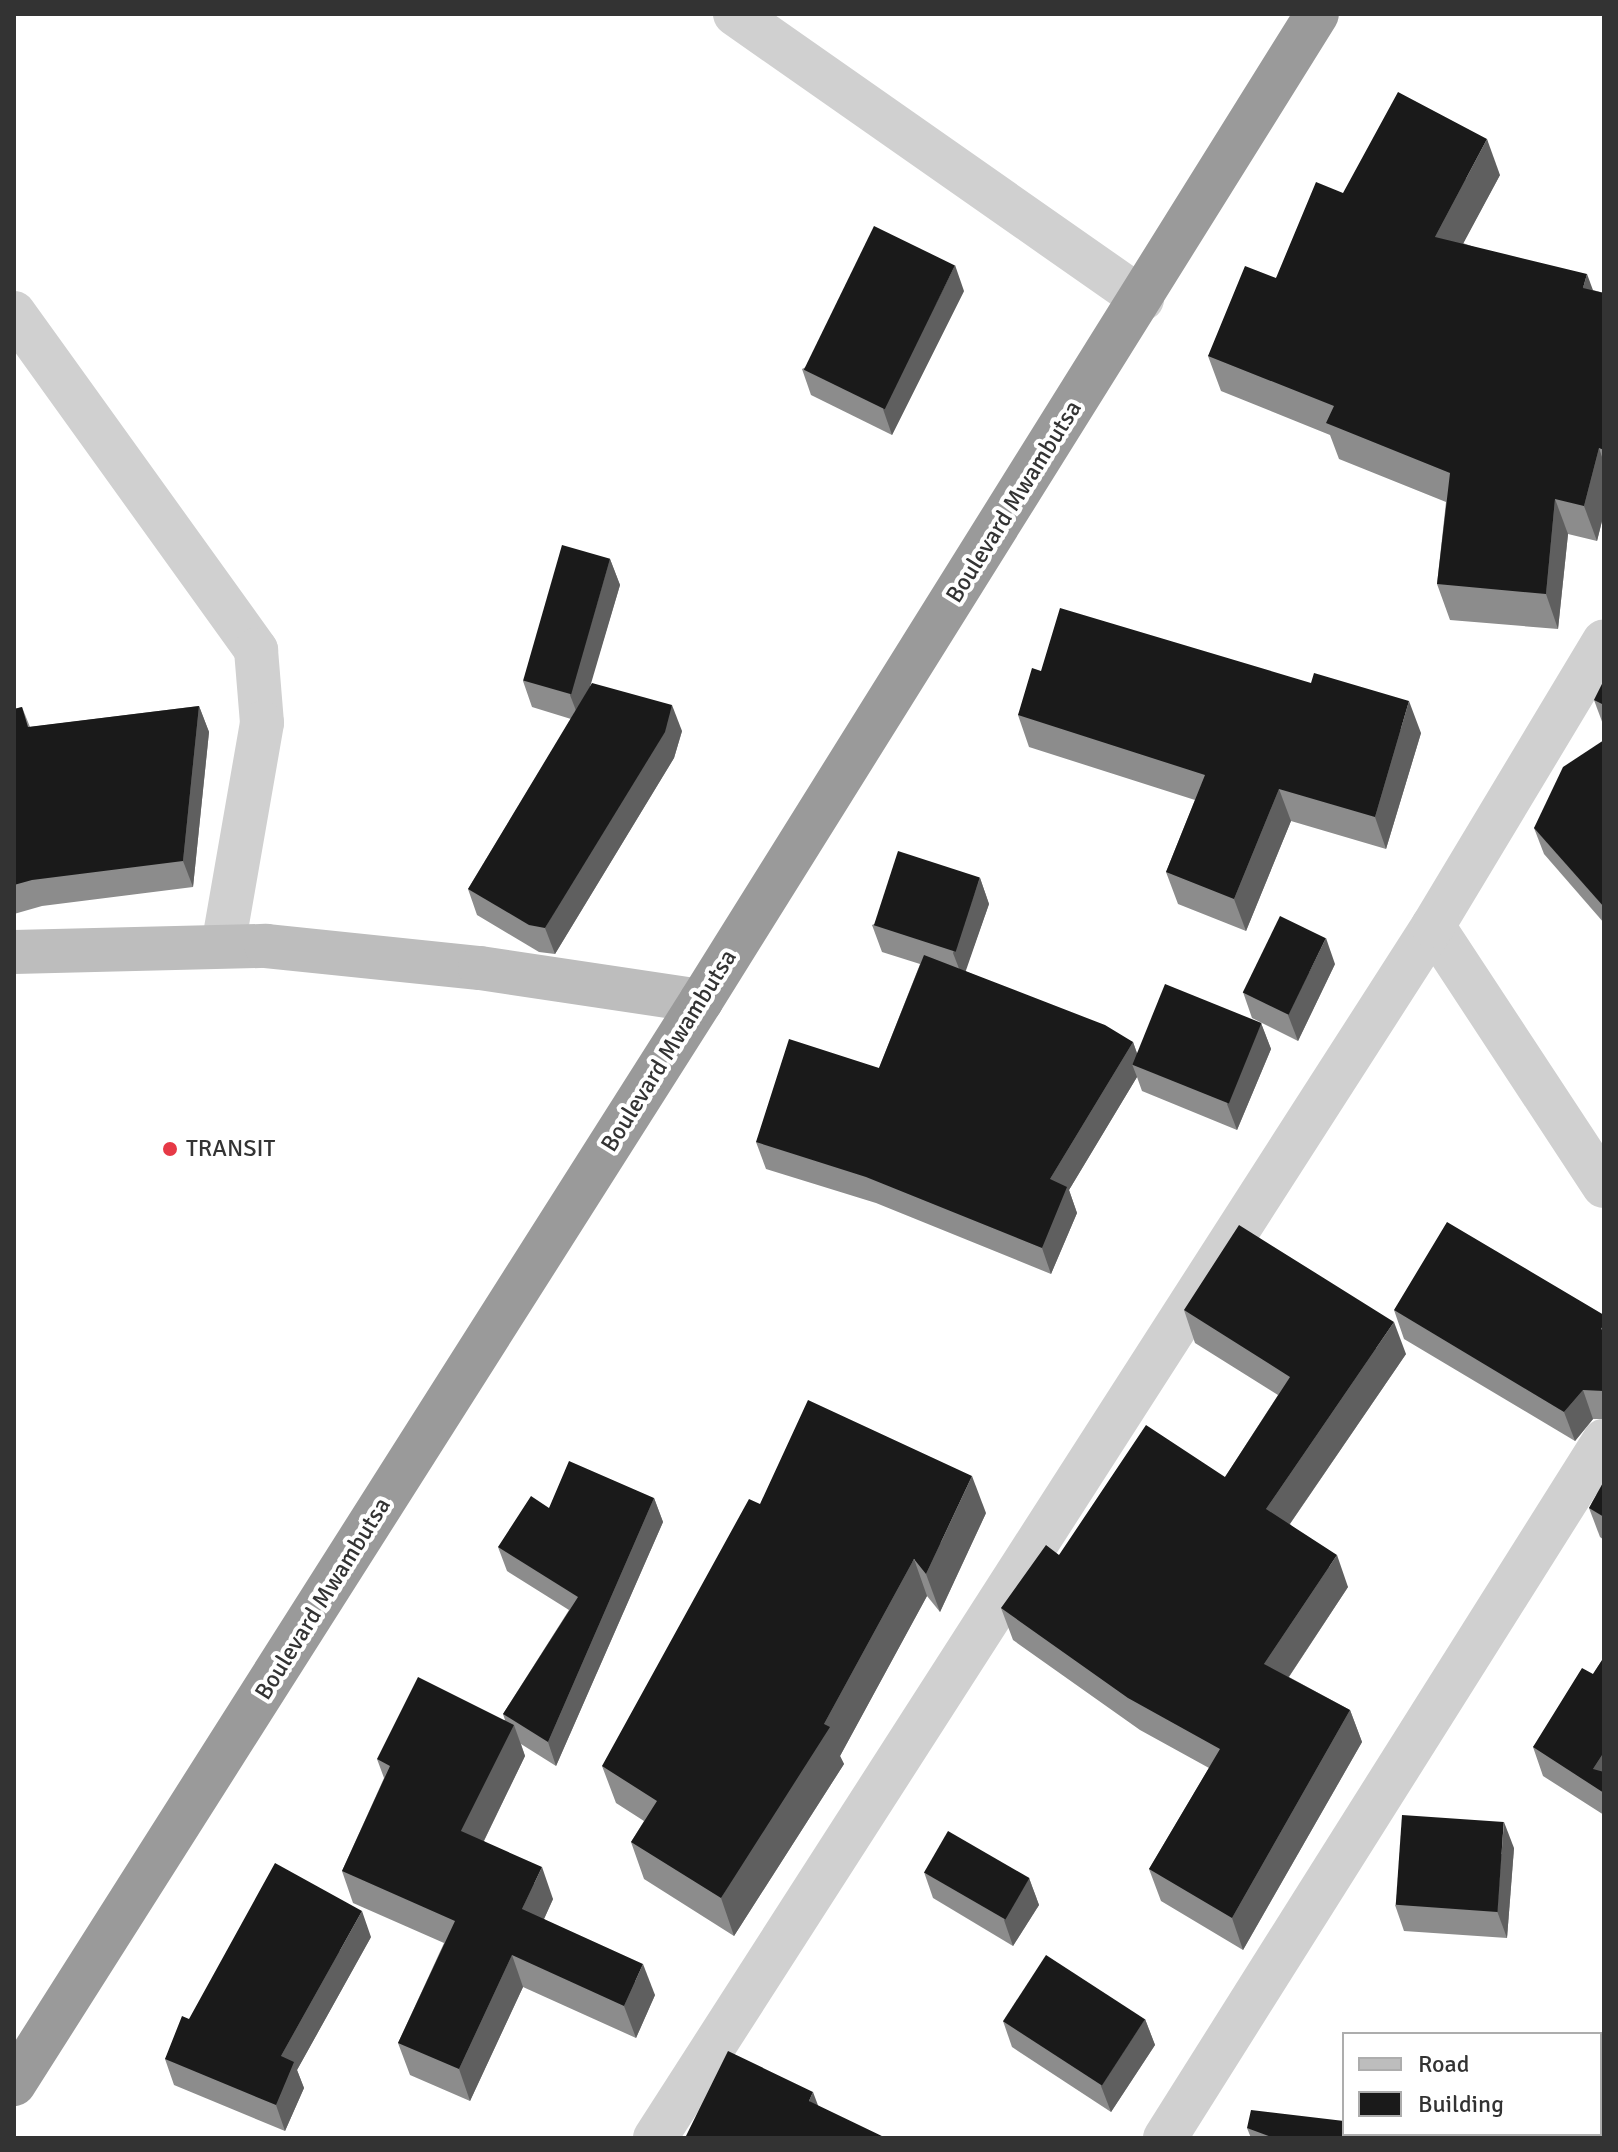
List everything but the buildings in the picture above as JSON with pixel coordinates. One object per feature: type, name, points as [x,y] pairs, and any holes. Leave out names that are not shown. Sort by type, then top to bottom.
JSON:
[{"type":"highway","name":"Boulevard Mwambutsa","points":[[14,2084],[701,1001],[1142,299],[1317,14]]},
{"type":"street","points":[[735,14],[1142,299]]},
{"type":"street","points":[[14,313],[256,650],[262,723],[223,946]]},
{"type":"street","points":[[655,2138],[1433,926],[1604,641]]},
{"type":"street","points":[[1433,926],[1604,1186]]},
{"type":"street","points":[[14,952],[266,946],[480,968],[701,1001]]},
{"type":"street","points":[[1165,2138],[1604,1441]]},
{"type":"place","name":"TRANSIT","points":[[170,1149]]}]
